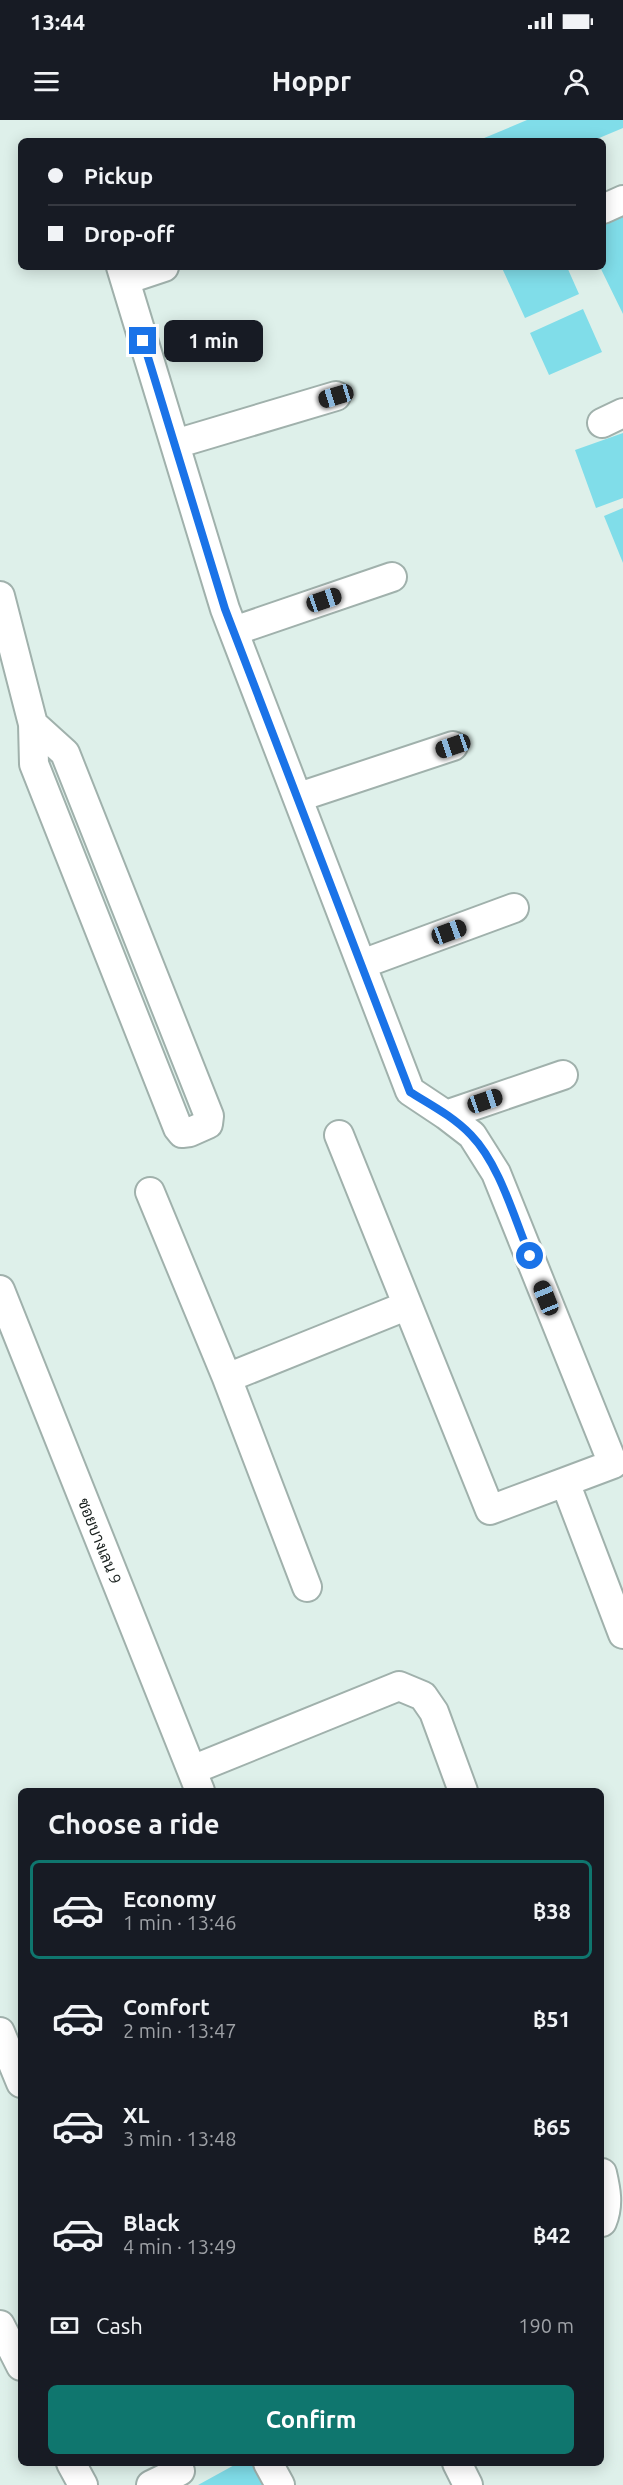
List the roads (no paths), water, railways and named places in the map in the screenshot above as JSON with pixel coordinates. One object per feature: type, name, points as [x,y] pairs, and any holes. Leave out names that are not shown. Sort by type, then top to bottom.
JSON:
[{"type":"street","points":[[606,208],[623,200]]},
{"type":"street","points":[[144,270],[123,273],[234,631],[410,1092],[446,1114],[472,1136],[496,1173],[618,1462],[490,1510],[339,1135]]},
{"type":"street","points":[[175,444],[336,396]]},
{"type":"street","points":[[234,631],[392,577]]},
{"type":"street","points":[[0,597],[33,724],[34,764],[178,1128],[182,1133],[190,1132],[208,1124],[209,1116],[65,753],[33,724]]},
{"type":"street","points":[[299,797],[453,746]]},
{"type":"street","points":[[362,964],[514,908]]},
{"type":"street","points":[[446,1114],[563,1075]]},
{"type":"street","points":[[150,1192],[226,1378],[307,1587]]},
{"type":"street","name":"ซอยบางเลน 9","points":[[0,1290],[196,1780]]},
{"type":"street","points":[[226,1378],[406,1306]]},
{"type":"street","points":[[565,1482],[623,1634]]},
{"type":"street","points":[[196,1780],[399,1686],[423,1696],[434,1712],[462,1788]]},
{"type":"street","points":[[0,2032],[18,2076]]},
{"type":"street","points":[[604,2181],[606,2189],[604,2217]]},
{"type":"street","points":[[0,2325],[18,2360]]},
{"type":"street","points":[[72,2466],[82,2485]]},
{"type":"street","points":[[151,2485],[186,2466]]},
{"type":"street","points":[[270,2466],[280,2485]]},
{"type":"street","points":[[458,2466],[468,2485]]}]
